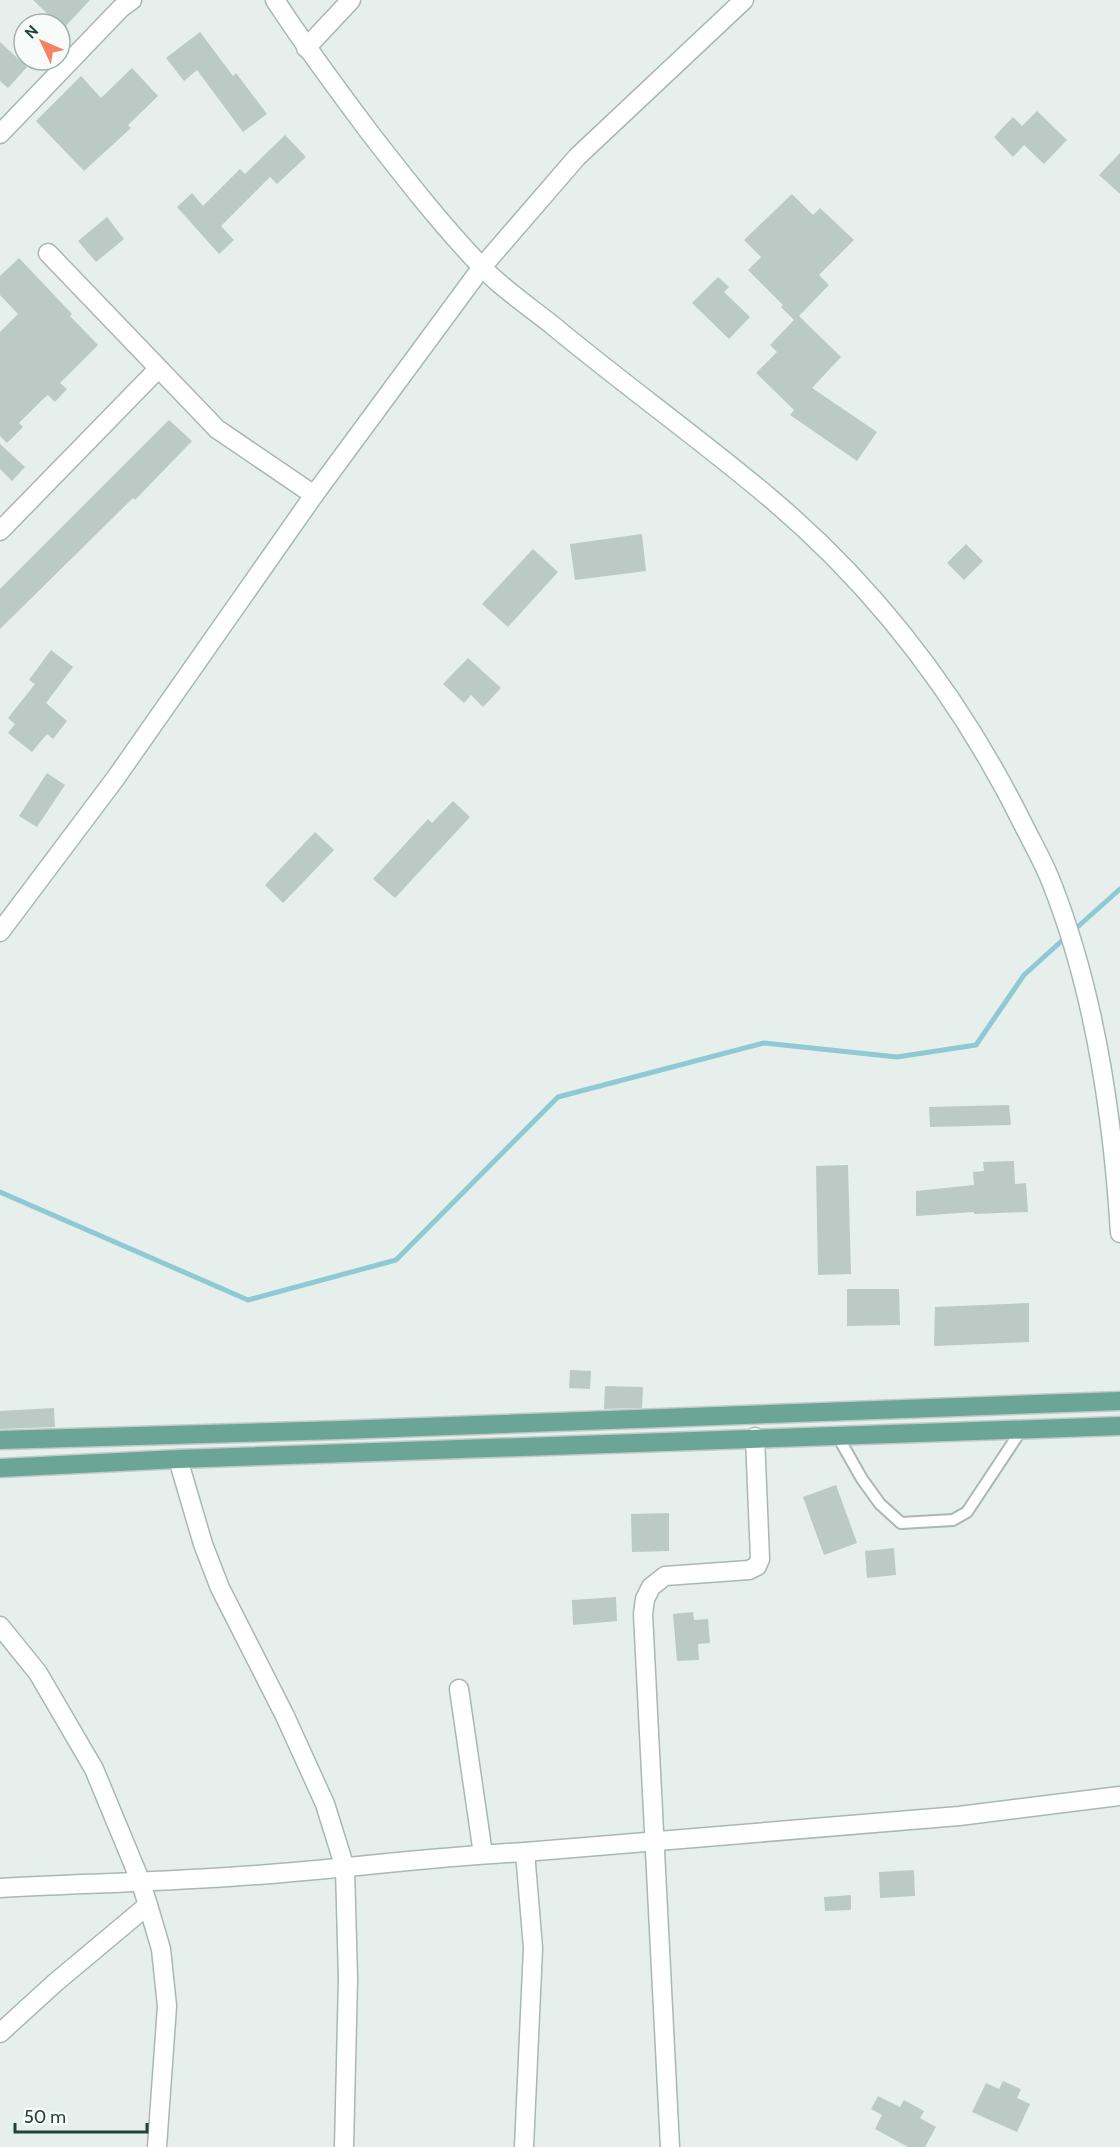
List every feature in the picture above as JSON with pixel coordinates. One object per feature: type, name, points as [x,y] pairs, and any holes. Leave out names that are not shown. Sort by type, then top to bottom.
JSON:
[{"type":"main road","points":[[0,1440],[340,1430],[1120,1401]]},
{"type":"main road","points":[[0,1468],[755,1437],[1120,1426]]},
{"type":"street","points":[[0,134],[121,8],[132,0]]},
{"type":"street","points":[[275,0],[306,48],[407,181],[482,267],[597,362],[771,499],[837,560],[902,631],[962,714],[1009,795],[1052,882],[1082,975],[1095,1029],[1104,1088],[1117,1177],[1120,1233]]},
{"type":"street","points":[[306,48],[351,0]]},
{"type":"street","points":[[3,922],[115,779],[314,495],[482,267],[577,157],[744,0]]},
{"type":"street","points":[[48,253],[217,429],[314,495]]},
{"type":"street","points":[[0,531],[158,369]]},
{"type":"street","points":[[670,2147],[643,1614],[645,1599],[651,1587],[666,1576],[749,1570],[757,1566],[760,1559],[755,1437]]},
{"type":"street","points":[[178,1459],[203,1544],[220,1588],[285,1716],[326,1804],[345,1868],[348,1979],[344,2147]]},
{"type":"street","points":[[0,1626],[38,1673],[94,1769],[148,1905],[161,1949],[167,2006],[157,2147]]},
{"type":"street","points":[[459,1689],[483,1854]]},
{"type":"street","points":[[0,1888],[228,1877],[345,1868],[483,1854],[959,1816],[1120,1796]]},
{"type":"street","points":[[524,2147],[533,1948],[525,1852]]},
{"type":"street","points":[[0,2033],[56,1982],[148,1905]]},
{"type":"lane","points":[[837,1434],[862,1479],[880,1504],[901,1523],[953,1520],[967,1512],[1022,1429]]},
{"type":"building","points":[[33,0],[90,0],[72,19],[72,12],[46,12]]},
{"type":"building","points":[[200,32],[233,76],[236,73],[267,114],[243,132],[197,70],[184,81],[166,58]]},
{"type":"building","points":[[0,42],[12,53],[12,72],[22,72],[8,88],[0,81]]},
{"type":"building","points":[[132,68],[158,96],[128,125],[131,128],[84,171],[36,121],[81,76],[101,98]]},
{"type":"building","points":[[1037,111],[1067,140],[1044,164],[1024,145],[1013,157],[994,137],[1013,117],[1022,126]]},
{"type":"building","points":[[285,135],[306,157],[277,184],[270,177],[221,226],[234,240],[219,254],[177,207],[192,193],[203,206],[240,169],[245,174]]},
{"type":"building","points":[[1120,153],[1120,194],[1099,175]]},
{"type":"building","points":[[792,194],[813,215],[820,208],[854,240],[819,275],[829,285],[799,316],[841,357],[812,388],[877,432],[857,461],[790,415],[794,410],[756,373],[777,352],[770,345],[794,320],[781,307],[783,305],[748,270],[761,257],[744,240]]},
{"type":"building","points":[[107,217],[124,239],[96,262],[78,241]]},
{"type":"building","points":[[19,258],[98,345],[60,383],[67,389],[55,402],[48,395],[42,400],[19,423],[23,427],[7,443],[0,436],[0,332],[18,314],[0,295],[0,276]]},
{"type":"building","points":[[718,277],[729,287],[724,292],[750,317],[729,339],[692,303]]},
{"type":"building","points":[[169,420],[192,441],[135,500],[133,498],[0,629],[0,589]]},
{"type":"building","points":[[0,444],[25,467],[12,481],[0,469]]},
{"type":"building","points":[[642,534],[646,571],[575,580],[570,544]]},
{"type":"building","points":[[966,544],[983,561],[964,580],[947,563]]},
{"type":"building","points":[[533,549],[558,572],[508,627],[482,604]]},
{"type":"building","points":[[51,650],[73,667],[46,703],[67,721],[53,739],[47,734],[32,752],[8,733],[15,724],[8,718],[35,684],[29,680]]},
{"type":"building","points":[[468,658],[501,688],[483,707],[471,695],[464,703],[443,684]]},
{"type":"building","points":[[47,773],[65,785],[37,827],[19,816]]},
{"type":"building","points":[[453,801],[470,817],[395,898],[373,879],[428,819],[432,823]]},
{"type":"building","points":[[315,832],[334,850],[283,903],[265,885]]},
{"type":"building","points":[[1009,1105],[1011,1125],[930,1127],[929,1107]]},
{"type":"building","points":[[1014,1161],[1015,1184],[1026,1183],[1028,1212],[974,1214],[974,1212],[916,1216],[916,1191],[974,1185],[973,1172],[984,1171],[983,1162]]},
{"type":"building","points":[[848,1165],[851,1274],[818,1275],[816,1166]]},
{"type":"building","points":[[847,1289],[899,1289],[900,1325],[847,1326]]},
{"type":"building","points":[[1029,1303],[1029,1342],[934,1346],[935,1307]]},
{"type":"building","points":[[570,1370],[591,1371],[590,1389],[569,1388]]},
{"type":"building","points":[[605,1386],[643,1387],[642,1408],[604,1409]]},
{"type":"building","points":[[54,1408],[55,1427],[0,1429],[0,1411]]},
{"type":"building","points":[[836,1485],[857,1543],[824,1555],[803,1497]]},
{"type":"building","points":[[669,1513],[669,1551],[632,1552],[631,1514]]},
{"type":"building","points":[[894,1548],[896,1575],[867,1578],[865,1551]]},
{"type":"building","points":[[616,1597],[617,1621],[573,1625],[572,1600]]},
{"type":"building","points":[[693,1612],[694,1620],[708,1619],[710,1643],[698,1644],[699,1660],[677,1661],[673,1614]]},
{"type":"building","points":[[914,1870],[915,1896],[880,1898],[879,1872]]},
{"type":"building","points":[[851,1895],[851,1910],[825,1911],[824,1897]]},
{"type":"building","points":[[1003,2081],[1021,2089],[1017,2098],[1030,2104],[1017,2132],[972,2112],[986,2083],[999,2089]]},
{"type":"building","points":[[878,2096],[900,2107],[904,2100],[924,2111],[920,2118],[936,2127],[925,2147],[908,2147],[875,2129],[882,2115],[871,2109]]},
{"type":"waterway","points":[[1073,931],[1120,889]]},
{"type":"waterway","points":[[0,1192],[248,1300],[396,1260],[558,1097],[764,1043],[897,1057],[976,1045],[1024,975],[1066,937]]}]
